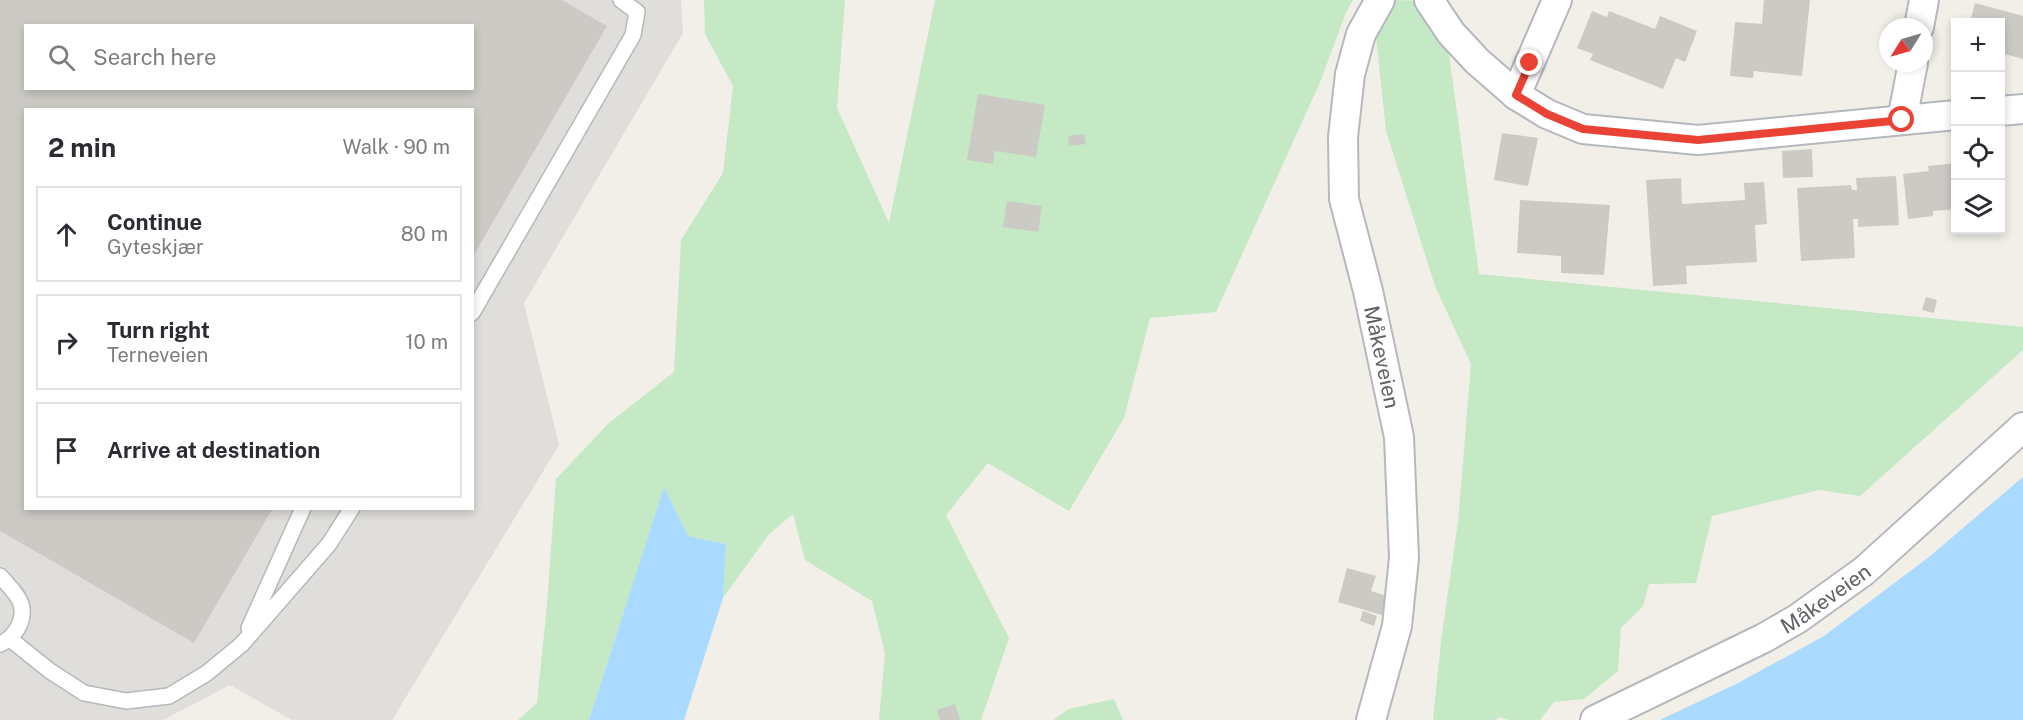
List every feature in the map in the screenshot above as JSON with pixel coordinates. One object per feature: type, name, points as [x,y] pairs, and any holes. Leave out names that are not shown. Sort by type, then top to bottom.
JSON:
[{"type":"street","name":"Måkeveien","points":[[1371,720],[1397,627],[1404,558],[1399,437],[1368,291],[1344,199],[1343,137],[1350,74],[1361,34],[1380,0]]},
{"type":"street","points":[[1429,0],[1450,33],[1477,61],[1516,95],[1547,114],[1583,129],[1698,140],[1951,115]]},
{"type":"street","points":[[1516,95],[1557,0]]},
{"type":"street","points":[[1921,18],[1924,0]]},
{"type":"street","points":[[1902,120],[1911,72]]},
{"type":"street","points":[[2005,111],[2023,109]]},
{"type":"street","name":"Måkeveien","points":[[1595,720],[1764,638],[1797,619],[1864,571],[2023,427]]},
{"type":"lane","points":[[474,310],[633,35],[637,12],[621,0]]},
{"type":"lane","points":[[242,644],[302,510]]},
{"type":"lane","points":[[0,576],[21,604],[21,622],[5,642],[84,693],[126,701],[169,696],[207,673],[242,644],[329,544],[350,510]]},
{"type":"shaded area","points":[[0,0],[681,0],[683,33],[524,303],[559,445],[392,720],[292,720],[230,685],[163,720],[0,720]]},
{"type":"green space","points":[[704,0],[845,0],[837,108],[889,223],[935,0],[1353,0],[1346,12],[1321,80],[1216,312],[1150,318],[1124,418],[1069,511],[988,463],[946,515],[1009,638],[981,720],[879,720],[885,653],[872,601],[805,560],[793,514],[769,534],[723,598],[726,544],[688,536],[664,488],[589,720],[518,720],[537,703],[556,479],[609,423],[674,372],[681,240],[723,173],[733,86],[705,34]]},
{"type":"green space","points":[[1395,0],[1421,1],[1449,54],[1479,274],[2023,327],[2023,350],[1860,496],[1819,490],[1712,516],[1696,583],[1649,584],[1643,606],[1621,628],[1618,671],[1584,699],[1554,702],[1540,720],[1509,720],[1499,717],[1496,720],[1433,720],[1441,641],[1458,522],[1471,364],[1435,286],[1386,131],[1375,27]]},
{"type":"green space","points":[[1114,699],[1123,720],[1053,720],[1069,709]]},
{"type":"water","points":[[2023,477],[2023,720],[1660,720],[1738,683],[1824,636],[1929,557]]},
{"type":"water","points":[[664,487],[688,536],[726,544],[723,598],[684,720],[589,720]]},
{"type":"building","points":[[0,0],[562,0],[607,26],[474,255],[474,108],[24,108],[24,510],[272,510],[194,643],[0,531]]},
{"type":"building","points":[[1764,0],[1810,0],[1802,76],[1754,71],[1753,78],[1730,76],[1735,22],[1762,24]]},
{"type":"building","points":[[1975,3],[2023,16],[2023,59],[2005,54],[2005,18],[1971,18]]},
{"type":"building","points":[[1592,11],[1607,17],[1609,11],[1655,29],[1660,16],[1697,31],[1685,62],[1676,58],[1663,89],[1590,60],[1593,54],[1577,48]]},
{"type":"building","points":[[978,94],[1045,105],[1036,157],[995,151],[993,164],[967,160]]},
{"type":"building","points":[[1502,133],[1538,138],[1528,186],[1494,180]]},
{"type":"building","points":[[1084,134],[1086,144],[1069,146],[1068,136]]},
{"type":"building","points":[[1812,149],[1813,177],[1783,178],[1782,151]]},
{"type":"building","points":[[1951,164],[1951,209],[1933,211],[1933,216],[1908,219],[1903,174],[1929,171],[1928,166]]},
{"type":"building","points":[[1896,176],[1899,225],[1858,227],[1858,219],[1853,219],[1855,258],[1801,261],[1797,188],[1851,185],[1852,190],[1857,190],[1856,178]]},
{"type":"building","points":[[1681,178],[1682,204],[1745,200],[1744,183],[1764,182],[1767,224],[1755,225],[1757,262],[1686,266],[1687,284],[1653,286],[1646,180]]},
{"type":"building","points":[[1520,200],[1610,205],[1604,275],[1561,273],[1561,256],[1517,253]]},
{"type":"building","points":[[1007,201],[1042,206],[1038,232],[1003,227]]},
{"type":"building","points":[[1926,297],[1937,300],[1934,313],[1922,310]]},
{"type":"building","points":[[1347,568],[1376,576],[1371,591],[1393,598],[1388,617],[1338,602]]},
{"type":"building","points":[[1363,611],[1377,616],[1374,626],[1360,621]]},
{"type":"building","points":[[955,704],[960,720],[940,720],[937,710]]},
{"type":"route","points":[[1530,63],[1516,95],[1547,114],[1583,129],[1698,140],[1902,120]]}]
